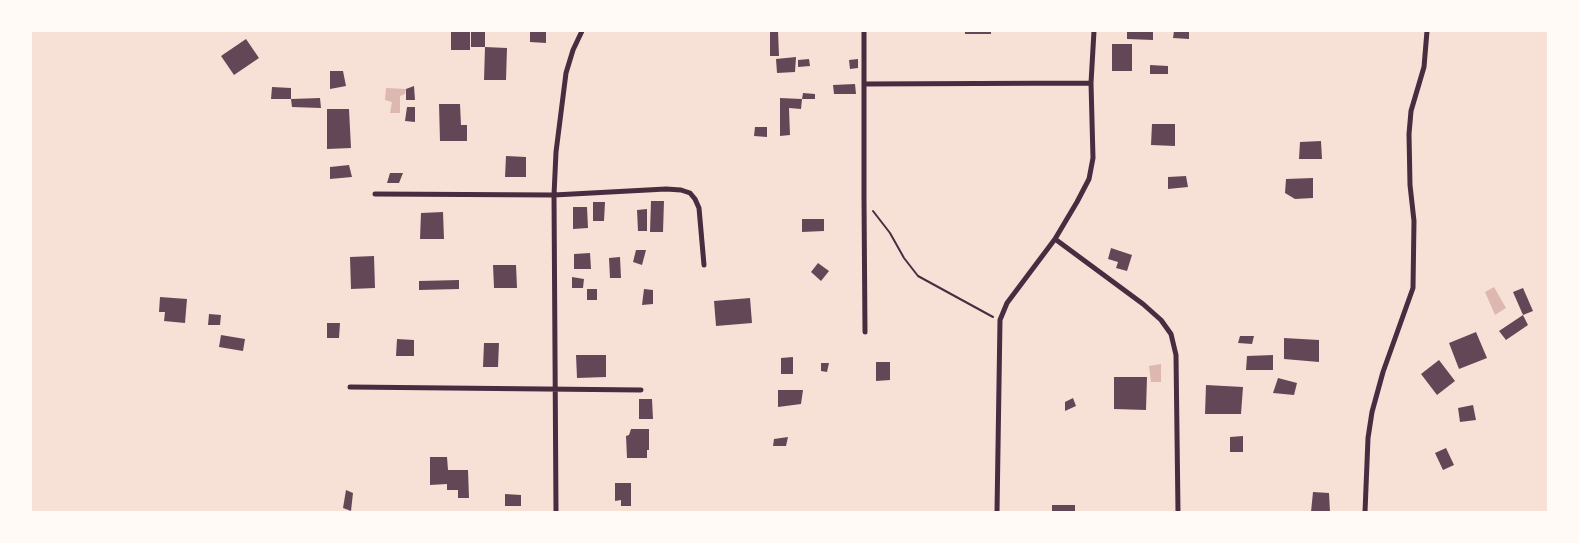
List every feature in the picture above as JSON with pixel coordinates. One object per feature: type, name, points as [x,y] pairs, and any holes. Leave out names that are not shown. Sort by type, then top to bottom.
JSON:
[{"type":"street","points":[[556,512],[554,195],[556,152],[566,73],[573,50],[582,31]]},
{"type":"street","points":[[864,31],[865,332]]},
{"type":"street","points":[[997,512],[1000,320],[1007,303],[1055,239],[1089,179],[1093,158],[1091,83],[1094,31]]},
{"type":"street","points":[[1365,512],[1368,438],[1372,412],[1383,372],[1413,288],[1414,221],[1410,185],[1409,134],[1411,111],[1424,67],[1427,31]]},
{"type":"street","points":[[864,84],[1091,83]]},
{"type":"street","points":[[375,194],[554,195],[666,189],[680,190],[690,193],[699,208],[704,265]]},
{"type":"street","points":[[1055,239],[1143,304],[1161,320],[1171,334],[1176,354],[1178,512]]},
{"type":"street","points":[[350,387],[641,390]]},
{"type":"path","points":[[864,199],[890,233],[904,258],[918,276],[1000,320]]},
{"type":"shaded area","points":[[386,88],[406,89],[405,94],[400,96],[400,113],[390,113],[392,102],[385,100]]},
{"type":"shaded area","points":[[1494,287],[1506,308],[1495,315],[1485,292]]},
{"type":"shaded area","points":[[1161,364],[1161,382],[1151,382],[1149,366]]},
{"type":"building","points":[[451,31],[470,31],[470,50],[451,50]]},
{"type":"building","points":[[471,31],[485,31],[485,47],[471,47]]},
{"type":"building","points":[[530,31],[546,32],[546,43],[530,42]]},
{"type":"building","points":[[770,31],[778,31],[779,56],[770,56]]},
{"type":"building","points":[[965,31],[991,31],[991,34],[965,34]]},
{"type":"building","points":[[1127,31],[1153,31],[1153,40],[1127,39]]},
{"type":"building","points":[[1174,31],[1189,31],[1189,39],[1173,38]]},
{"type":"building","points":[[246,39],[259,58],[234,75],[221,56]]},
{"type":"building","points":[[1112,44],[1132,44],[1132,71],[1112,71]]},
{"type":"building","points":[[485,47],[507,48],[506,80],[484,80]]},
{"type":"building","points":[[796,57],[795,72],[777,73],[776,59]]},
{"type":"building","points":[[809,59],[810,66],[798,67],[798,60]]},
{"type":"building","points":[[858,59],[858,68],[850,69],[849,60]]},
{"type":"building","points":[[1150,65],[1168,66],[1168,74],[1150,74]]},
{"type":"building","points":[[330,71],[343,71],[346,86],[330,89]]},
{"type":"building","points":[[855,84],[856,94],[834,94],[833,85]]},
{"type":"building","points":[[414,86],[415,100],[406,100],[406,89]]},
{"type":"building","points":[[272,87],[291,88],[291,99],[271,99]]},
{"type":"building","points":[[803,93],[815,94],[815,99],[802,99]]},
{"type":"building","points":[[320,98],[321,108],[292,107],[291,99]]},
{"type":"building","points":[[780,98],[802,99],[801,109],[789,108],[790,135],[780,136]]},
{"type":"building","points":[[439,104],[460,104],[461,125],[467,125],[467,141],[440,141]]},
{"type":"building","points":[[407,107],[415,107],[415,122],[405,121]]},
{"type":"building","points":[[327,109],[349,109],[351,148],[327,149]]},
{"type":"building","points":[[1152,124],[1175,124],[1175,146],[1151,145]]},
{"type":"building","points":[[755,127],[767,127],[767,137],[754,136]]},
{"type":"building","points":[[1321,141],[1322,159],[1299,159],[1300,142]]},
{"type":"building","points":[[506,156],[526,157],[526,177],[505,177]]},
{"type":"building","points":[[349,165],[352,177],[330,179],[330,167]]},
{"type":"building","points":[[390,173],[403,173],[399,183],[387,183]]},
{"type":"building","points":[[1186,176],[1188,187],[1168,189],[1168,177]]},
{"type":"building","points":[[1313,178],[1313,198],[1295,199],[1285,193],[1286,179]]},
{"type":"building","points":[[651,201],[664,201],[663,232],[650,232]]},
{"type":"building","points":[[593,202],[605,202],[604,221],[593,221]]},
{"type":"building","points":[[573,207],[587,207],[588,228],[573,229]]},
{"type":"building","points":[[647,209],[647,231],[638,231],[637,210]]},
{"type":"building","points":[[443,212],[444,239],[420,239],[421,213]]},
{"type":"building","points":[[802,219],[824,219],[824,231],[802,232]]},
{"type":"building","points":[[1111,248],[1132,255],[1127,271],[1116,268],[1118,262],[1108,259]]},
{"type":"building","points":[[636,250],[646,250],[642,265],[633,262]]},
{"type":"building","points":[[590,253],[591,269],[574,269],[574,254]]},
{"type":"building","points":[[374,256],[375,288],[351,289],[350,257]]},
{"type":"building","points":[[620,257],[621,278],[610,278],[609,258]]},
{"type":"building","points":[[818,263],[829,271],[821,281],[811,272]]},
{"type":"building","points":[[493,265],[516,265],[517,288],[494,288]]},
{"type":"building","points":[[572,277],[584,279],[583,288],[572,288]]},
{"type":"building","points":[[459,280],[459,289],[419,290],[419,281]]},
{"type":"building","points":[[1523,288],[1533,311],[1523,315],[1513,292]]},
{"type":"building","points":[[587,289],[597,289],[597,300],[587,300]]},
{"type":"building","points":[[644,289],[653,290],[653,304],[642,305]]},
{"type":"building","points":[[160,297],[187,299],[185,323],[164,321],[165,312],[159,312]]},
{"type":"building","points":[[750,298],[752,323],[716,326],[714,301]]},
{"type":"building","points":[[209,314],[221,315],[220,325],[208,325]]},
{"type":"building","points":[[1523,315],[1528,325],[1506,340],[1499,331]]},
{"type":"building","points":[[327,323],[340,323],[339,338],[327,338]]},
{"type":"building","points":[[1476,332],[1487,358],[1459,369],[1449,343]]},
{"type":"building","points":[[221,335],[245,339],[243,351],[219,347]]},
{"type":"building","points":[[1240,336],[1254,336],[1252,344],[1238,343]]},
{"type":"building","points":[[1284,338],[1319,340],[1319,362],[1284,359]]},
{"type":"building","points":[[397,339],[414,340],[414,356],[396,356]]},
{"type":"building","points":[[484,343],[499,343],[498,367],[483,367]]},
{"type":"building","points":[[576,355],[606,355],[606,377],[577,378]]},
{"type":"building","points":[[1273,355],[1273,370],[1246,370],[1247,356]]},
{"type":"building","points":[[793,357],[793,374],[781,374],[781,358]]},
{"type":"building","points":[[1439,360],[1455,381],[1437,395],[1421,374]]},
{"type":"building","points":[[876,362],[890,362],[890,380],[876,381]]},
{"type":"building","points":[[821,363],[829,363],[827,372],[821,371]]},
{"type":"building","points":[[1114,377],[1147,377],[1146,410],[1114,409]]},
{"type":"building","points":[[1278,378],[1297,383],[1294,395],[1273,393]]},
{"type":"building","points":[[1206,385],[1243,387],[1241,414],[1205,414]]},
{"type":"building","points":[[778,390],[803,390],[801,404],[778,407]]},
{"type":"building","points":[[1073,398],[1076,406],[1065,411],[1065,402]]},
{"type":"building","points":[[639,399],[652,399],[653,419],[639,419]]},
{"type":"building","points":[[1473,405],[1476,420],[1460,422],[1458,408]]},
{"type":"building","points":[[631,429],[649,429],[647,458],[627,458],[626,436],[629,435]]},
{"type":"building","points":[[1243,436],[1243,452],[1230,452],[1230,437]]},
{"type":"building","points":[[788,437],[786,446],[773,446],[774,439]]},
{"type":"building","points":[[1446,448],[1454,465],[1443,470],[1435,453]]},
{"type":"building","points":[[430,457],[447,457],[448,470],[468,470],[469,498],[458,498],[458,490],[447,490],[447,484],[430,485]]},
{"type":"building","points":[[615,483],[631,483],[631,506],[621,506],[621,500],[615,501]]},
{"type":"building","points":[[346,490],[353,493],[351,511],[343,508]]},
{"type":"building","points":[[1313,492],[1329,493],[1330,512],[1311,512]]},
{"type":"building","points":[[505,494],[521,495],[521,506],[505,506]]},
{"type":"building","points":[[1052,505],[1075,505],[1075,512],[1052,512]]}]
